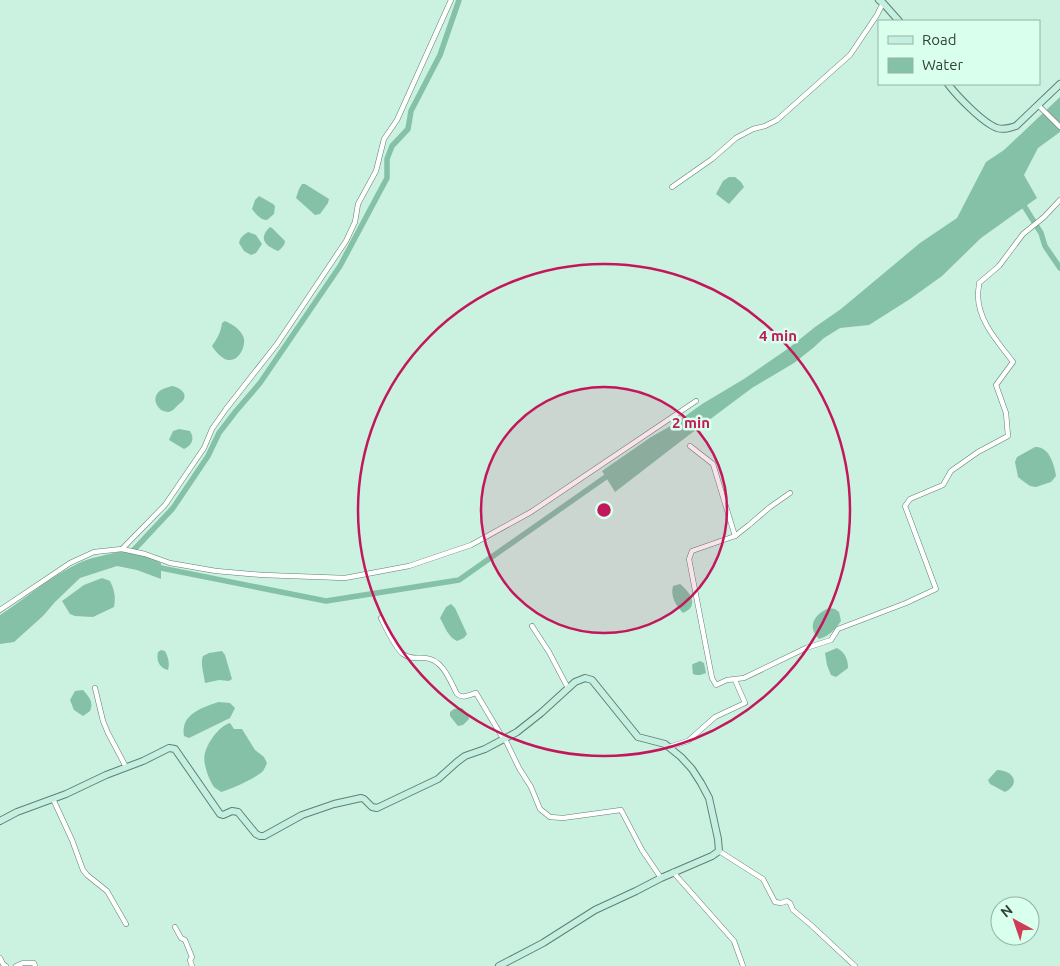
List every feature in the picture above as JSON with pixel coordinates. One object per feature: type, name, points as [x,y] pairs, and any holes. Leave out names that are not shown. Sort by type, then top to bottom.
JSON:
[{"type":"street","points":[[122,549],[164,505],[204,448],[212,429],[277,344],[346,240],[355,222],[358,204],[376,171],[384,139],[398,120],[452,0]]},
{"type":"street","points":[[881,1],[898,20]]},
{"type":"street","points":[[672,187],[712,159],[736,138],[777,120],[850,55],[877,15],[881,1]]},
{"type":"street","points":[[949,85],[984,120],[997,128],[1009,129],[1016,126],[1060,84]]},
{"type":"street","points":[[1038,105],[1060,127]]},
{"type":"street","points":[[790,494],[770,507],[735,536],[692,551],[689,559],[712,678],[716,685],[727,680],[744,678],[806,648],[831,640],[838,629],[906,603],[936,588],[905,506],[910,498],[943,485],[950,471],[978,452],[1008,436],[1006,413],[996,385],[1013,362],[992,334],[981,312],[978,295],[979,283],[999,266],[1023,234],[1044,217],[1060,200]]},
{"type":"street","points":[[0,610],[70,564],[94,552],[122,549],[139,552],[170,563],[216,571],[262,575],[345,578],[410,566],[471,545],[531,512],[696,401]]},
{"type":"street","points":[[690,446],[713,464],[735,536]]},
{"type":"street","points":[[380,618],[394,643],[404,654],[416,659],[430,659],[440,664],[457,694],[461,697],[476,693],[531,787],[540,808],[550,817],[563,818],[621,810],[642,850],[660,878]]},
{"type":"street","points":[[532,626],[568,688]]},
{"type":"street","points":[[0,821],[143,761],[169,748],[175,749],[220,814],[226,814],[232,810],[238,812],[256,834],[264,836],[302,815],[334,804],[362,798],[372,807],[377,808],[438,779],[465,756],[485,749],[517,732],[575,682],[585,678],[592,680],[638,737],[665,744],[692,769],[709,798],[719,851]]},
{"type":"street","points":[[669,747],[688,741],[715,717],[745,703],[735,680]]},
{"type":"street","points":[[95,688],[103,721],[126,767]]},
{"type":"street","points":[[54,799],[83,870],[107,891],[126,924]]},
{"type":"street","points":[[498,966],[543,943],[595,910],[673,872],[712,856],[719,851]]},
{"type":"street","points":[[719,851],[763,879],[775,902],[790,903],[793,910],[811,924],[855,966]]},
{"type":"street","points":[[673,872],[734,941],[743,966]]},
{"type":"street","points":[[175,927],[181,938],[185,940],[192,957],[190,960],[192,966]]},
{"type":"street","points":[[0,958],[6,966]]},
{"type":"street","points":[[16,966],[23,963],[34,964],[35,966]]},
{"type":"water","points":[[1060,97],[1060,132],[1038,148],[1024,175],[1037,198],[981,238],[942,276],[910,299],[869,325],[840,328],[824,338],[794,363],[752,388],[615,492],[602,471],[789,348],[841,309],[920,243],[957,218],[986,162],[1004,150]]},
{"type":"water","points":[[729,177],[735,177],[744,187],[729,204],[716,194],[723,181]]},
{"type":"water","points":[[302,184],[329,199],[320,214],[315,215],[296,198]]},
{"type":"water","points":[[259,196],[275,206],[274,214],[267,220],[260,218],[252,209],[255,200]]},
{"type":"water","points":[[270,227],[285,241],[282,248],[278,251],[270,247],[264,238],[266,231]]},
{"type":"water","points":[[248,232],[256,235],[262,244],[256,253],[251,255],[244,251],[239,243]]},
{"type":"water","points":[[225,321],[238,329],[244,339],[240,355],[230,360],[222,357],[212,346],[222,323]]},
{"type":"water","points":[[172,386],[183,392],[185,396],[175,409],[167,412],[159,408],[156,397],[162,389]]},
{"type":"water","points":[[179,429],[190,431],[192,437],[191,444],[184,449],[169,440],[173,431]]},
{"type":"water","points":[[1035,447],[1044,449],[1050,457],[1056,476],[1051,482],[1036,487],[1030,486],[1018,477],[1015,462],[1017,457]]},
{"type":"water","points":[[122,551],[142,554],[161,563],[161,579],[137,570],[117,566],[80,578],[43,616],[14,642],[0,644],[0,615],[67,569],[88,560]]},
{"type":"water","points":[[102,578],[110,581],[114,590],[114,607],[93,617],[70,614],[62,601],[84,585]]},
{"type":"water","points":[[680,584],[692,599],[691,607],[683,613],[676,604],[672,593],[673,586]]},
{"type":"water","points":[[451,604],[455,608],[467,634],[464,638],[457,641],[449,634],[440,618],[446,607]]},
{"type":"water","points":[[829,608],[839,612],[841,621],[832,632],[819,639],[813,630],[814,621],[816,617]]},
{"type":"water","points":[[837,648],[845,656],[848,668],[836,677],[831,675],[825,653]]},
{"type":"water","points":[[161,650],[165,651],[167,656],[169,662],[168,670],[160,666],[158,661],[158,652]]},
{"type":"water","points":[[222,651],[232,679],[229,681],[219,680],[205,683],[202,666],[203,656]]},
{"type":"water","points":[[700,661],[704,663],[706,673],[693,674],[692,665]]},
{"type":"water","points":[[83,690],[89,697],[91,705],[90,711],[83,716],[74,710],[70,700],[75,691]]},
{"type":"water","points":[[218,702],[230,703],[235,708],[230,718],[189,738],[184,736],[185,722],[189,717],[199,710]]},
{"type":"water","points":[[462,708],[469,719],[463,725],[458,726],[450,716],[450,712],[454,709]]},
{"type":"water","points":[[230,723],[234,729],[242,729],[255,750],[264,757],[267,763],[263,771],[255,777],[221,792],[214,787],[210,780],[204,757],[214,735],[222,727]]},
{"type":"water","points":[[997,770],[1007,772],[1013,778],[1013,785],[1005,792],[990,784],[988,780]]},
{"type":"waterway","points":[[130,554],[173,508],[208,456],[219,433],[260,383],[340,266],[387,178],[387,159],[392,146],[408,129],[411,111],[440,55],[459,0]]},
{"type":"waterway","points":[[1021,201],[1041,233],[1045,246],[1060,268]]},
{"type":"waterway","points":[[156,567],[326,601],[459,580],[610,474]]}]
